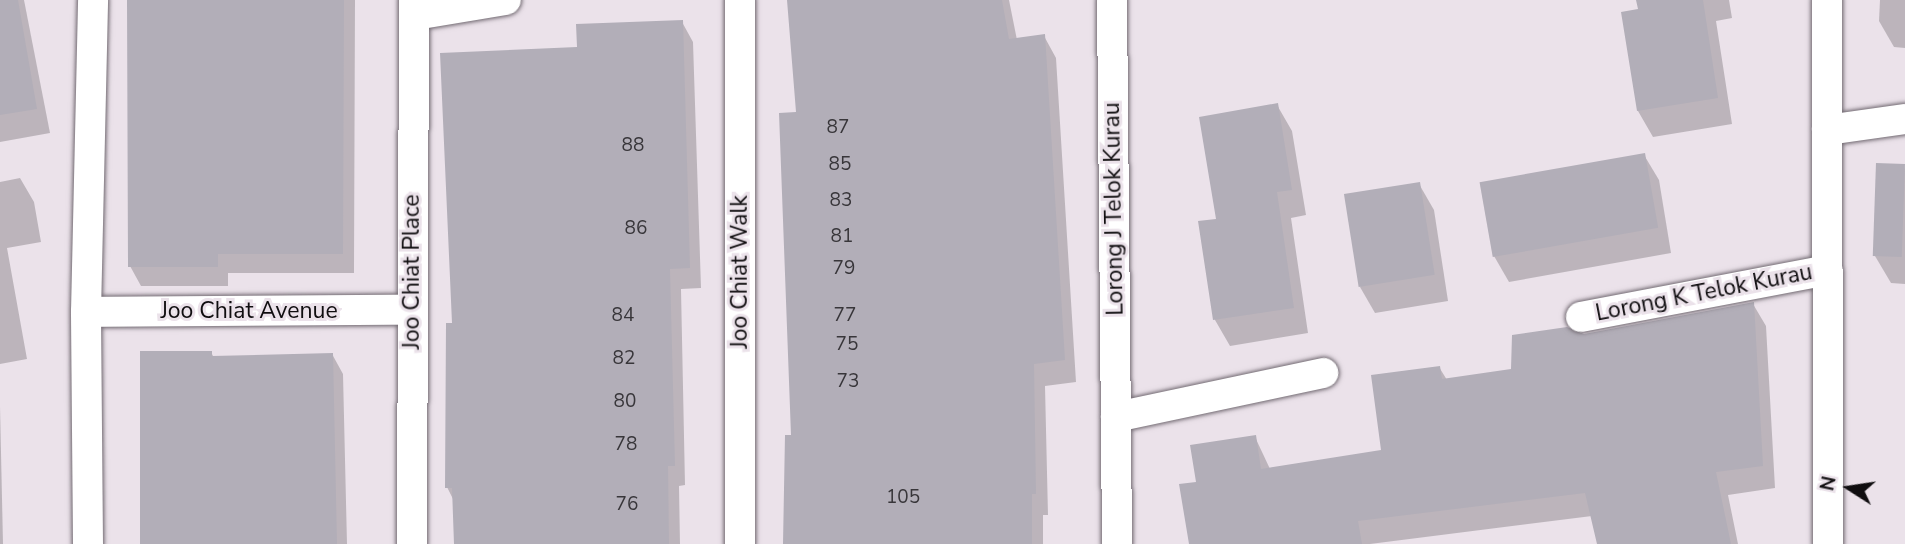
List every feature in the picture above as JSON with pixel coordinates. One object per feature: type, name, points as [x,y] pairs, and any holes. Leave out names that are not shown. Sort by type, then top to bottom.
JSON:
[{"type":"street","points":[[88,544],[86,312],[93,0]]},
{"type":"street","points":[[414,7],[506,0]]},
{"type":"street","name":"Joo Chiat Walk","points":[[740,0],[740,544]]},
{"type":"street","name":"Lorong J Telok Kurau","points":[[1112,0],[1117,544]]},
{"type":"street","name":"Lorong K Telok Kurau","points":[[1827,0],[1828,544]]},
{"type":"street","name":"Joo Chiat Place","points":[[412,544],[414,7]]},
{"type":"street","points":[[1826,130],[1905,119]]},
{"type":"street","name":"Lorong K Telok Kurau","points":[[1581,317],[1828,270]]},
{"type":"street","name":"Joo Chiat Avenue","points":[[86,312],[412,310]]},
{"type":"street","points":[[1116,418],[1323,373]]},
{"type":"building","points":[[0,0],[18,0],[37,109],[0,115]]},
{"type":"building","points":[[127,0],[344,0],[343,254],[218,254],[218,267],[128,267]]},
{"type":"building","points":[[787,0],[1002,0],[1009,39],[1045,34],[1065,360],[1034,364],[1036,494],[1032,494],[1032,544],[783,544],[785,435],[791,435],[779,113],[796,112]]},
{"type":"building","points":[[1636,0],[1703,0],[1718,98],[1637,111],[1621,12],[1638,9]]},
{"type":"building","points":[[683,20],[690,268],[670,269],[675,466],[668,466],[669,544],[454,544],[452,488],[445,488],[446,323],[452,323],[440,53],[577,47],[576,24]]},
{"type":"building","points":[[1278,103],[1292,190],[1277,192],[1294,308],[1213,320],[1198,221],[1216,219],[1199,117]]},
{"type":"building","points":[[1645,153],[1658,228],[1493,257],[1480,182]]},
{"type":"building","points":[[1876,163],[1905,164],[1902,257],[1873,256]]},
{"type":"building","points":[[1420,182],[1435,275],[1359,287],[1344,194]]},
{"type":"building","points":[[1754,302],[1763,466],[1716,472],[1731,544],[1597,544],[1585,493],[1358,521],[1362,544],[1189,544],[1179,484],[1196,482],[1190,445],[1256,435],[1261,469],[1381,450],[1371,375],[1440,366],[1442,379],[1511,369],[1512,335],[1567,327],[1584,334]]},
{"type":"building","points":[[140,351],[212,351],[212,356],[333,353],[337,544],[140,544]]}]
